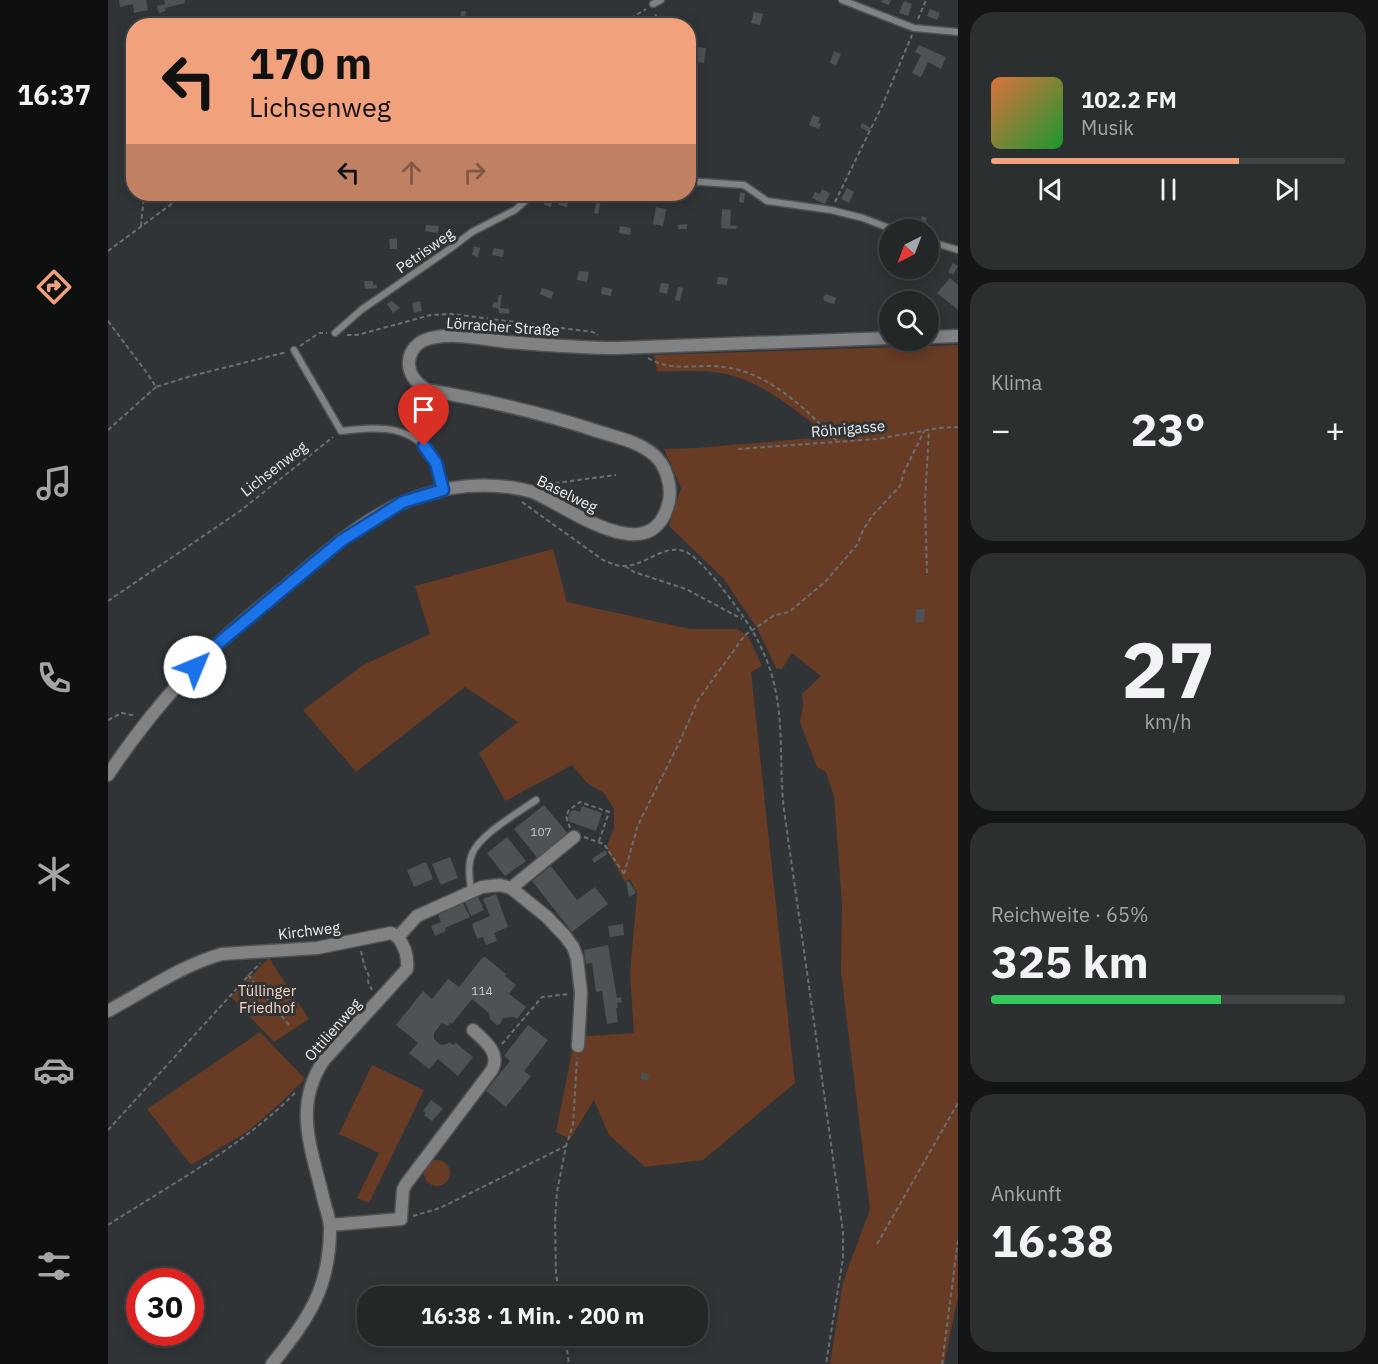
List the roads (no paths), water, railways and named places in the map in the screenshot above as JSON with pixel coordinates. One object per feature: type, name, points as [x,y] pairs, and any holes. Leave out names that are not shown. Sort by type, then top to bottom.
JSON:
[{"type":"street","points":[[939,337],[958,336]]},
{"type":"street","name":"Lörracher Straße","points":[[654,527],[662,520],[667,510],[670,496],[669,481],[656,457],[640,445],[535,412],[427,390],[411,374],[409,364],[414,347],[419,342],[431,338],[454,337],[577,348],[645,348],[879,339]]},
{"type":"street","name":"Baselweg","points":[[108,775],[147,721],[182,680],[220,642],[341,541],[403,502],[443,490],[481,485],[521,489],[545,497],[607,529],[627,535],[640,535],[654,527]]},
{"type":"street","points":[[511,888],[571,832]]},
{"type":"street","points":[[398,937],[417,916],[482,887],[500,885],[511,888],[547,917],[568,939],[577,958],[581,993],[578,1046]]},
{"type":"street","name":"Kirchweg","points":[[108,1011],[207,958],[222,954],[317,948],[391,933],[398,937]]},
{"type":"street","name":"Ottilienweg","points":[[272,1364],[300,1330],[314,1306],[324,1281],[330,1226],[307,1123],[306,1101],[312,1081],[324,1060],[407,969],[406,949],[398,937]]},
{"type":"street","points":[[330,1226],[401,1219],[403,1190],[406,1184],[496,1063],[494,1053],[473,1030]]},
{"type":"lane","points":[[653,4],[661,0]]},
{"type":"lane","points":[[842,0],[914,28],[958,32]]},
{"type":"lane","points":[[696,181],[744,184],[767,201],[831,210],[879,224]]},
{"type":"lane","name":"Petrisweg","points":[[335,333],[361,310],[451,249],[472,232],[515,210],[525,201]]},
{"type":"lane","points":[[939,244],[958,250]]},
{"type":"lane","points":[[294,350],[340,431],[376,428],[396,430],[416,438],[436,463],[443,490]]},
{"type":"lane","points":[[471,892],[469,868],[471,854],[488,835],[536,800]]},
{"type":"park label","name":"Tüllinger Friedhof","points":[[267,1000]]}]
